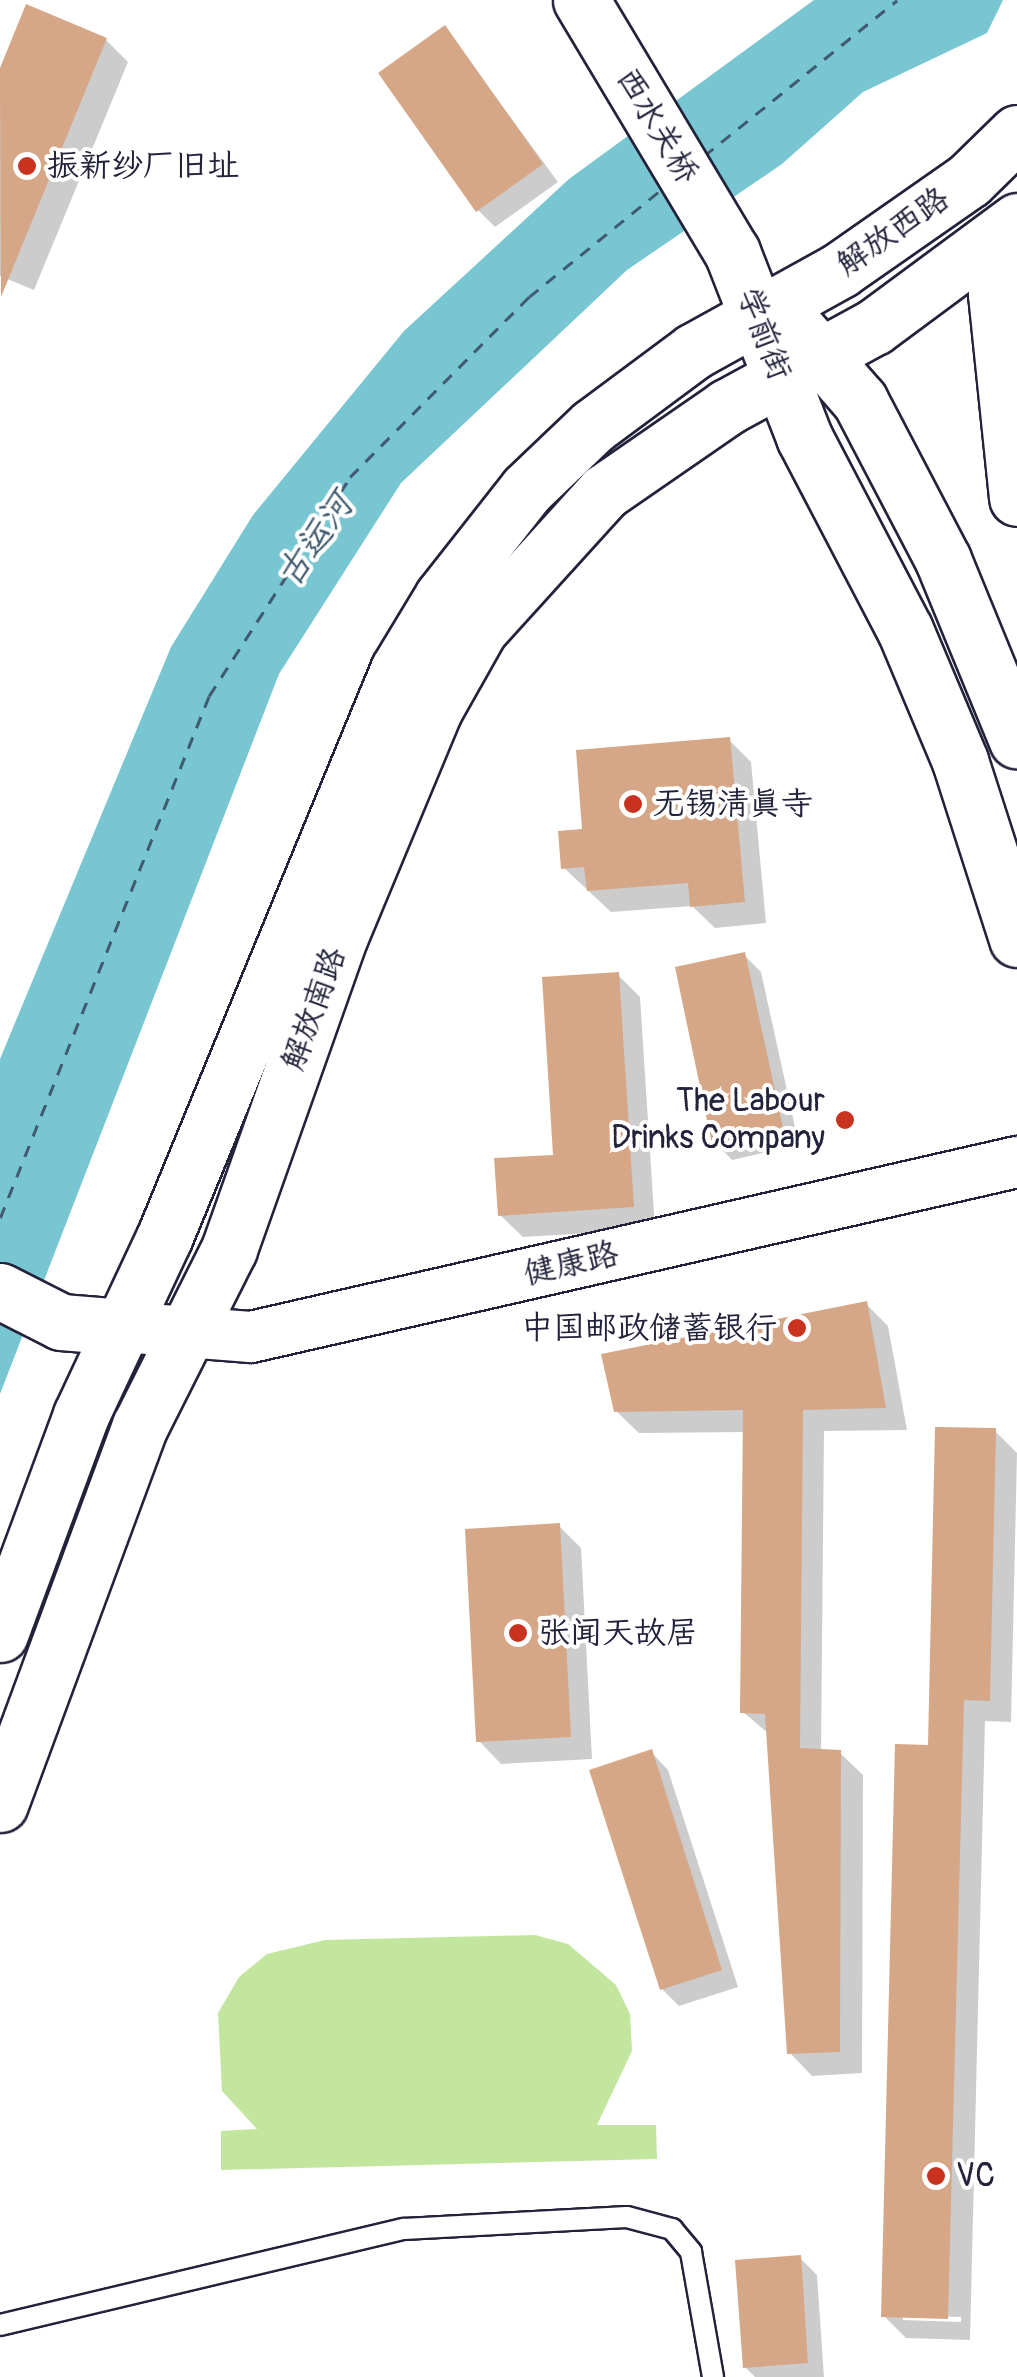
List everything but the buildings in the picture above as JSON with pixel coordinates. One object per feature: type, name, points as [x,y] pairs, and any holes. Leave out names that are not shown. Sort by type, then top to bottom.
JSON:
[{"type":"main road","name":"西水关桥","points":[[581,0],[732,252]]},
{"type":"main road","name":"解放西路","points":[[767,311],[840,270],[968,180],[1017,133]]},
{"type":"main road","name":"解放西路","points":[[801,367],[874,327],[1007,230]]},
{"type":"main road","points":[[1007,230],[996,294],[1017,498]]},
{"type":"main road","name":"学前街","points":[[732,252],[801,367],[860,401],[943,560],[1017,740]]},
{"type":"main road","name":"解放南路","points":[[0,1634],[81,1415],[122,1327],[398,670],[442,597],[528,489],[592,426],[694,352],[767,311]]},
{"type":"main road","name":"学前街","points":[[801,367],[804,437],[912,646],[967,780],[1017,940]]},
{"type":"main road","name":"解放南路","points":[[0,1804],[140,1426],[228,1249],[384,831],[434,710],[479,630],[604,492],[801,367]]},
{"type":"main road","points":[[0,1291],[61,1322],[122,1327]]},
{"type":"street","name":"健康路","points":[[122,1327],[251,1337],[1017,1162]]},
{"type":"lane","points":[[0,2324],[404,2229],[627,2217],[672,2228],[692,2252],[712,2377]]},
{"type":"green space","points":[[535,1935],[568,1944],[616,1985],[630,2014],[632,2051],[597,2125],[656,2125],[657,2159],[221,2170],[221,2131],[257,2129],[222,2091],[218,2013],[239,1977],[267,1954],[325,1940]]},
{"type":"water","name":"古运河","points":[[814,0],[1003,0],[987,33],[863,92],[782,164],[627,270],[401,483],[279,674],[0,1394],[0,1059],[171,647],[253,515],[404,331],[569,179]]},
{"type":"ferry route","points":[[704,156],[897,0]]},
{"type":"ferry route","points":[[0,1218],[209,696],[350,477],[529,297],[662,189]]},
{"type":"place","name":"振新纱厂旧址","points":[[27,166]]},
{"type":"place","name":"无锡清真寺","points":[[633,804]]},
{"type":"place","name":"The Labour Drinks Company","points":[[845,1120]]},
{"type":"place","name":"中国邮政储蓄银行","points":[[797,1328]]},
{"type":"place","name":"张闻天故居","points":[[518,1633]]},
{"type":"place","name":"VC","points":[[936,2176]]}]
